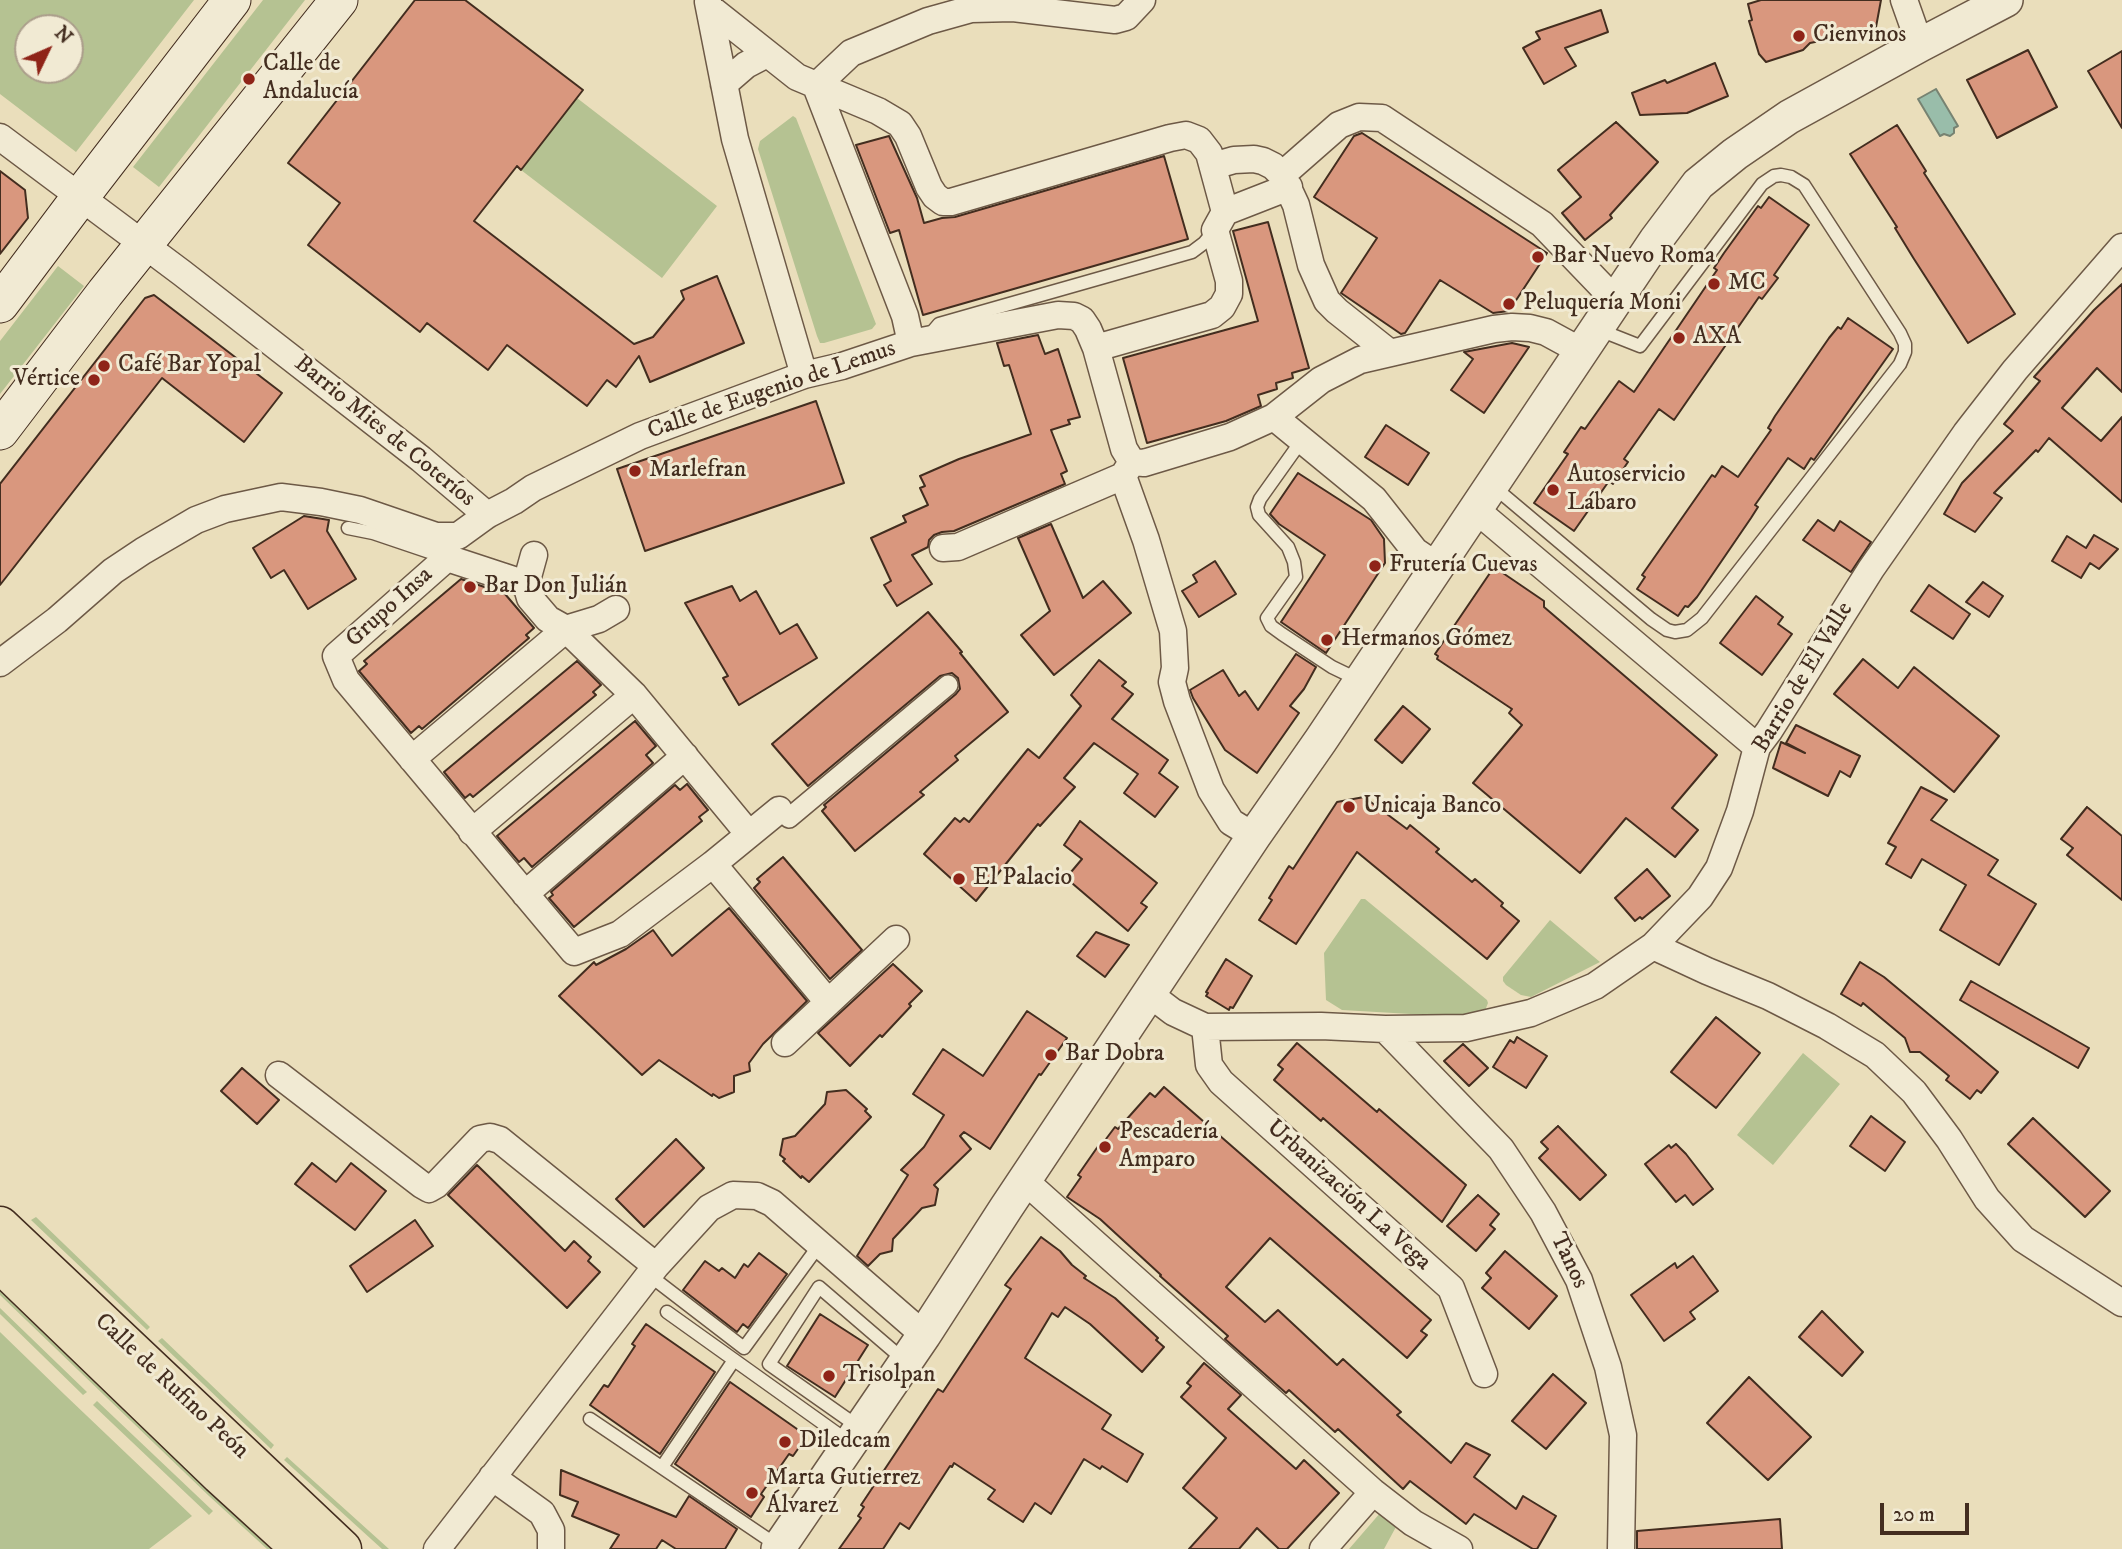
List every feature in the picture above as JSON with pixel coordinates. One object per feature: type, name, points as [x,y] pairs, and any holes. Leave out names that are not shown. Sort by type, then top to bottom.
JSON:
[{"type":"main road","points":[[0,304],[232,0]]},
{"type":"main road","points":[[0,431],[139,250],[338,0]]},
{"type":"main road","name":"Calle de Rufino Peón","points":[[0,1226],[342,1549]]},
{"type":"main road","name":"Calle de Rufino Peón","points":[[0,1263],[301,1549]]},
{"type":"street","points":[[816,86],[852,52],[928,21],[971,9],[1013,8],[1115,20],[1126,17],[1142,0]]},
{"type":"street","points":[[1903,0],[1920,45]]},
{"type":"street","points":[[779,1548],[1588,340],[1698,184],[1716,168],[1789,117],[2006,0]]},
{"type":"street","points":[[709,4],[797,77],[878,111],[900,124],[908,136],[929,187],[943,202],[951,202],[1180,136],[1186,135],[1199,140],[1209,153],[1213,166],[1229,281],[1227,300],[1212,315],[1096,348]]},
{"type":"street","points":[[709,4],[735,139],[804,374]]},
{"type":"street","points":[[724,84],[746,65],[767,54]]},
{"type":"street","points":[[816,86],[905,316],[918,341]]},
{"type":"street","points":[[1220,221],[1285,181],[1339,125],[1359,117],[1382,118],[1542,224],[1615,300]]},
{"type":"street","points":[[0,137],[76,202],[139,250]]},
{"type":"street","points":[[1213,166],[1234,160],[1254,159],[1263,160],[1273,166],[1285,181],[1296,205],[1311,265],[1327,301],[1390,353]]},
{"type":"street","name":"Barrio de El Valle","points":[[1653,946],[1700,897],[1719,868],[1740,811],[1757,747],[1871,569],[1966,433],[2015,370],[2122,247]]},
{"type":"street","name":"Barrio Mies de Coteríos","points":[[0,663],[57,620],[113,571],[187,525],[225,509],[281,497],[321,502],[360,510],[436,536],[457,536],[487,515],[410,451],[139,250]]},
{"type":"street","name":"Calle de Eugenio de Lemus","points":[[487,515],[562,472],[640,436],[804,374],[842,366],[918,341],[1058,314],[1074,316],[1082,320],[1096,348],[1124,449],[1172,631],[1175,668],[1172,682],[1190,740],[1211,790],[1231,822],[1254,836]]},
{"type":"street","points":[[943,548],[958,547],[1128,469],[1230,437],[1274,417],[1321,380],[1360,360],[1512,327],[1588,340]]},
{"type":"street","points":[[1274,417],[1374,499],[1415,551],[1437,566]]},
{"type":"street","points":[[1483,497],[1757,747]]},
{"type":"street","points":[[534,555],[526,584],[530,598],[548,619],[566,629],[634,695],[748,833]]},
{"type":"street","name":"Grupo Insa","points":[[526,584],[447,558],[336,656],[346,680],[573,952],[620,934],[713,864],[748,833],[784,814]]},
{"type":"street","points":[[412,760],[566,629],[599,619],[616,609]]},
{"type":"street","points":[[784,814],[948,685]]},
{"type":"street","points":[[472,832],[634,695]]},
{"type":"street","points":[[525,894],[685,756]]},
{"type":"street","points":[[713,864],[828,1002]]},
{"type":"street","points":[[785,1043],[897,939]]},
{"type":"street","points":[[1149,993],[1173,1012],[1205,1027],[1466,1028],[1531,1013],[1595,986],[1653,946],[1768,996],[1827,1026],[1875,1055],[1914,1093],[1949,1139],[1987,1199],[2023,1239],[2122,1303]]},
{"type":"street","name":"Urbanización La Vega","points":[[1205,1027],[1209,1065],[1221,1082],[1451,1288],[1484,1374]]},
{"type":"street","name":"Tanos","points":[[1385,1029],[1501,1149],[1543,1212],[1579,1280],[1608,1367],[1623,1435],[1621,1549]]},
{"type":"street","points":[[279,1076],[429,1189],[480,1139],[490,1137],[500,1140],[652,1271]]},
{"type":"street","points":[[1025,1181],[1373,1492],[1413,1522],[1459,1549]]},
{"type":"street","points":[[437,1549],[652,1271],[709,1208],[733,1195],[757,1196],[772,1203],[820,1244],[915,1348]]},
{"type":"street","points":[[492,1477],[542,1513],[551,1530],[551,1549]]},
{"type":"street","points":[[1323,1549],[1373,1492]]},
{"type":"lane","points":[[1483,497],[1651,620],[1667,630],[1687,630],[1702,618],[1900,364],[1905,352],[1900,333],[1804,185],[1787,175],[1774,176],[1762,184],[1640,346],[1588,340]]},
{"type":"lane","points":[[918,341],[939,324],[1192,252],[1204,243],[1220,221]]},
{"type":"lane","points":[[1302,440],[1257,507],[1259,515],[1288,547],[1296,578],[1267,618],[1271,626],[1282,634],[1332,667],[1360,680]]},
{"type":"lane","points":[[348,527],[447,558]]},
{"type":"lane","points":[[652,1271],[744,1348],[820,1244]]},
{"type":"lane","points":[[855,1435],[769,1364],[819,1287],[915,1348]]},
{"type":"lane","points":[[667,1312],[734,1360],[855,1435]]},
{"type":"lane","points":[[662,1467],[734,1360]]},
{"type":"lane","points":[[590,1419],[779,1548]]},
{"type":"shaded area","points":[[0,0],[194,0],[76,152],[0,94]]},
{"type":"shaded area","points":[[263,0],[305,0],[159,187],[133,167]]},
{"type":"shaded area","points":[[1936,89],[1958,126],[1950,136],[1940,136],[1918,99]]},
{"type":"shaded area","points":[[577,98],[717,206],[662,278],[521,170]]},
{"type":"shaded area","points":[[793,116],[876,324],[872,329],[824,343],[820,343],[817,336],[758,149],[760,141]]},
{"type":"shaded area","points":[[58,266],[84,286],[0,394],[0,341]]},
{"type":"shaded area","points":[[1361,899],[1365,899],[1487,1000],[1484,1013],[1428,1015],[1342,1010],[1326,1000],[1324,953]]},
{"type":"shaded area","points":[[1550,920],[1600,962],[1531,997],[1521,995],[1506,985],[1503,977]]},
{"type":"shaded area","points":[[1803,1053],[1840,1084],[1773,1165],[1737,1135]]},
{"type":"shaded area","points":[[36,1217],[150,1327],[147,1330],[31,1220]]},
{"type":"shaded area","points":[[0,1288],[275,1549],[267,1549],[209,1496],[0,1295]]},
{"type":"shaded area","points":[[0,1308],[87,1392],[83,1395],[0,1314]]},
{"type":"shaded area","points":[[0,1332],[192,1516],[149,1549],[0,1549]]},
{"type":"shaded area","points":[[162,1338],[274,1445],[271,1449],[158,1341]]},
{"type":"shaded area","points":[[97,1401],[213,1511],[209,1515],[93,1405]]},
{"type":"shaded area","points":[[287,1457],[389,1549],[382,1549],[284,1460]]},
{"type":"shaded area","points":[[1381,1512],[1397,1525],[1384,1549],[1349,1549]]},
{"type":"building","points":[[415,0],[465,0],[583,90],[521,170],[517,166],[474,221],[634,344],[653,337],[684,299],[681,291],[717,276],[744,343],[650,382],[639,356],[616,387],[607,380],[587,406],[507,345],[488,370],[427,323],[420,332],[308,245],[340,203],[288,163]]},
{"type":"building","points":[[1761,0],[1881,0],[1876,27],[1843,38],[1834,36],[1810,43],[1803,50],[1766,62],[1759,54],[1749,21],[1752,20],[1748,4]]},
{"type":"building","points":[[1601,10],[1608,32],[1565,48],[1576,66],[1544,84],[1523,48],[1540,39],[1536,32]]},
{"type":"building","points":[[2028,50],[2057,107],[1997,138],[1967,80]]},
{"type":"building","points":[[2122,51],[2122,128],[2088,71]]},
{"type":"building","points":[[1715,63],[1728,96],[1687,113],[1640,115],[1632,93],[1665,80],[1667,83]]},
{"type":"building","points":[[1616,122],[1658,162],[1610,215],[1612,218],[1585,240],[1562,213],[1581,197],[1558,170]]},
{"type":"building","points":[[1897,125],[1926,171],[1924,173],[2015,314],[1968,343],[1850,154]]},
{"type":"building","points":[[1362,133],[1547,253],[1509,311],[1493,313],[1440,280],[1405,333],[1401,334],[1341,293],[1377,238],[1314,197],[1354,136]]},
{"type":"building","points":[[889,136],[917,198],[924,223],[955,217],[1164,156],[1188,239],[923,315],[899,230],[890,233],[856,145]]},
{"type":"building","points":[[0,171],[25,190],[28,218],[0,254]]},
{"type":"building","points":[[1769,197],[1809,225],[1774,275],[1778,278],[1762,299],[1759,297],[1674,420],[1659,409],[1624,459],[1628,462],[1613,484],[1609,481],[1574,531],[1534,503],[1568,454],[1564,452],[1581,427],[1585,429],[1619,381],[1634,392],[1717,270],[1714,268],[1724,253],[1758,206],[1761,208]]},
{"type":"building","points":[[1268,222],[1309,368],[1292,373],[1293,378],[1276,383],[1277,389],[1258,395],[1261,406],[1226,421],[1147,443],[1123,358],[1258,321],[1233,231]]},
{"type":"building","points":[[2122,284],[2122,392],[2097,368],[2062,408],[2101,441],[2122,417],[2122,502],[2049,438],[2038,452],[2036,450],[1994,493],[2002,498],[1975,532],[1944,514],[1962,483],[2013,431],[2004,424],[2040,381],[2034,377],[2094,310]]},
{"type":"building","points":[[154,295],[282,393],[244,442],[162,378],[0,585],[0,484],[145,298]]},
{"type":"building","points":[[1848,318],[1893,349],[1814,460],[1811,458],[1804,469],[1788,458],[1697,597],[1688,607],[1685,606],[1678,616],[1637,589],[1645,577],[1642,575],[1712,475],[1715,477],[1722,466],[1738,477],[1771,430],[1768,428],[1775,416],[1829,338],[1838,327],[1841,329]]},
{"type":"building","points":[[1038,335],[1045,354],[1058,349],[1080,417],[1068,420],[1070,424],[1051,430],[1067,471],[1061,474],[1065,484],[954,531],[934,535],[929,540],[928,547],[912,555],[932,584],[897,606],[884,585],[891,581],[871,538],[906,522],[903,516],[928,505],[920,488],[925,486],[920,476],[1031,434],[1009,365],[1004,366],[997,343]]},
{"type":"building","points":[[1512,343],[1529,347],[1484,413],[1451,390],[1473,359],[1464,352]]},
{"type":"building","points":[[816,401],[844,483],[645,551],[617,469]]},
{"type":"building","points":[[1386,425],[1429,453],[1408,485],[1365,457]]},
{"type":"building","points":[[1298,473],[1371,520],[1384,539],[1385,563],[1326,653],[1281,622],[1325,555],[1279,524],[1270,514]]},
{"type":"building","points":[[304,516],[329,520],[327,531],[356,579],[308,609],[284,570],[271,578],[253,548]]},
{"type":"building","points":[[1818,520],[1834,531],[1840,521],[1871,542],[1851,572],[1803,540]]},
{"type":"building","points":[[1051,524],[1083,598],[1103,581],[1131,613],[1054,675],[1021,635],[1050,611],[1018,538]]},
{"type":"building","points":[[2094,535],[2118,549],[2099,569],[2090,563],[2081,578],[2052,561],[2067,536],[2086,548]]},
{"type":"building","points":[[1215,561],[1236,594],[1199,617],[1182,591],[1197,582],[1193,575]]},
{"type":"building","points":[[1497,569],[1544,601],[1544,607],[1717,755],[1672,808],[1698,830],[1675,857],[1626,818],[1580,873],[1473,783],[1522,725],[1509,713],[1512,709],[1437,659],[1435,654],[1492,570],[1495,572]]},
{"type":"building","points":[[461,579],[505,594],[534,628],[526,635],[529,638],[422,729],[419,726],[411,733],[359,671],[367,664],[364,661]]},
{"type":"building","points":[[1983,582],[2003,596],[1989,617],[1966,602]]},
{"type":"building","points":[[1929,585],[1970,614],[1953,639],[1911,611]]},
{"type":"building","points":[[732,586],[740,601],[756,591],[780,634],[797,624],[817,658],[739,705],[723,678],[728,676],[685,603]]},
{"type":"building","points":[[1756,596],[1783,617],[1778,624],[1792,634],[1762,675],[1720,643]]},
{"type":"building","points":[[928,612],[1008,712],[955,756],[958,760],[920,792],[924,795],[855,851],[822,811],[826,807],[824,805],[956,694],[960,689],[958,678],[952,673],[940,676],[808,786],[772,744]]},
{"type":"building","points":[[1296,654],[1316,667],[1304,689],[1290,706],[1299,713],[1257,773],[1225,750],[1190,690],[1223,670],[1239,696],[1245,691],[1258,710]]},
{"type":"building","points":[[1863,659],[1898,688],[1914,667],[1999,736],[1954,792],[1834,694]]},
{"type":"building","points":[[1099,660],[1126,682],[1122,686],[1133,694],[1112,719],[1168,760],[1159,773],[1178,787],[1155,817],[1124,793],[1138,774],[1094,743],[1064,778],[1075,787],[1040,826],[1038,824],[976,901],[924,854],[955,818],[960,822],[964,818],[969,822],[1028,749],[1039,758],[1081,706],[1071,695]]},
{"type":"building","points":[[577,661],[601,685],[593,692],[596,695],[473,797],[470,794],[465,798],[444,772]]},
{"type":"building","points":[[1403,706],[1430,729],[1402,763],[1375,740]]},
{"type":"building","points":[[635,721],[656,746],[646,755],[653,763],[532,867],[524,858],[519,862],[497,836]]},
{"type":"building","points":[[1796,725],[1860,756],[1850,777],[1840,771],[1828,796],[1773,768],[1781,742],[1805,753],[1786,743]]},
{"type":"building","points":[[687,784],[708,810],[699,817],[702,821],[574,927],[549,898],[553,895],[551,892],[675,785],[680,790]]},
{"type":"building","points":[[1921,787],[1947,800],[1931,820],[1998,860],[1988,875],[2036,904],[1999,965],[1940,930],[1966,885],[1922,859],[1911,878],[1886,864],[1896,847],[1888,843]]},
{"type":"building","points":[[1364,797],[1407,829],[1410,825],[1439,849],[1436,852],[1472,882],[1475,879],[1519,921],[1487,959],[1357,852],[1296,944],[1259,920],[1289,866],[1293,869],[1337,802]]},
{"type":"building","points":[[2087,807],[2122,836],[2122,900],[2067,855],[2073,848],[2061,839]]},
{"type":"building","points":[[1080,821],[1157,883],[1141,903],[1147,907],[1128,931],[1066,878],[1082,859],[1064,845]]},
{"type":"building","points":[[783,857],[862,950],[830,979],[754,888],[760,882],[757,879]]},
{"type":"building","points":[[1647,869],[1670,896],[1642,919],[1640,917],[1635,921],[1615,898]]},
{"type":"building","points":[[729,908],[807,1001],[763,1044],[749,1063],[750,1071],[734,1076],[734,1092],[719,1098],[713,1094],[712,1096],[659,1060],[642,1075],[559,996],[594,962],[596,965],[626,949],[653,930],[672,956]]},
{"type":"building","points":[[1096,932],[1129,945],[1105,977],[1077,956]]},
{"type":"building","points":[[1226,959],[1252,976],[1233,1008],[1230,1007],[1229,1010],[1206,996]]},
{"type":"building","points":[[1860,962],[1884,977],[1998,1072],[1981,1093],[1977,1090],[1970,1099],[1946,1080],[1949,1076],[1920,1052],[1910,1052],[1905,1038],[1863,1003],[1861,1006],[1841,994]]},
{"type":"building","points":[[893,964],[922,991],[882,1037],[880,1035],[850,1066],[818,1033]]},
{"type":"building","points":[[1971,981],[2089,1048],[2078,1068],[1960,1000]]},
{"type":"building","points":[[1027,1011],[1067,1038],[1041,1075],[1039,1074],[990,1149],[964,1132],[960,1136],[971,1149],[934,1185],[938,1189],[935,1205],[922,1208],[893,1239],[892,1251],[880,1254],[868,1266],[857,1256],[908,1175],[901,1170],[924,1147],[944,1115],[913,1094],[943,1049],[983,1076]]},
{"type":"building","points":[[1716,1017],[1760,1053],[1716,1108],[1671,1072]]},
{"type":"building","points":[[1517,1037],[1547,1056],[1526,1088],[1493,1067],[1510,1040],[1514,1043]]},
{"type":"building","points":[[1297,1043],[1377,1112],[1379,1109],[1466,1185],[1442,1222],[1323,1118],[1321,1121],[1274,1080],[1283,1069],[1278,1065]]},
{"type":"building","points":[[1463,1044],[1488,1068],[1469,1086],[1444,1061]]},
{"type":"building","points":[[242,1068],[279,1100],[257,1124],[221,1091]]},
{"type":"building","points":[[1164,1087],[1431,1320],[1421,1331],[1427,1335],[1407,1358],[1270,1238],[1226,1287],[1265,1322],[1278,1310],[1337,1365],[1343,1359],[1401,1412],[1397,1415],[1451,1463],[1466,1443],[1490,1455],[1474,1477],[1516,1509],[1523,1496],[1556,1516],[1537,1549],[1474,1514],[1466,1524],[1410,1481],[1403,1489],[1338,1429],[1335,1432],[1289,1390],[1286,1393],[1225,1339],[1228,1336],[1100,1219],[1067,1197],[1081,1177],[1078,1175],[1101,1142],[1103,1143],[1115,1127],[1118,1129],[1150,1093],[1155,1097]]},
{"type":"building","points":[[846,1090],[867,1109],[865,1111],[871,1117],[809,1182],[783,1161],[785,1159],[780,1155],[783,1139],[795,1136],[825,1104],[827,1092]]},
{"type":"building","points":[[1871,1116],[1905,1142],[1885,1171],[1850,1146]]},
{"type":"building","points":[[2033,1118],[2110,1191],[2085,1217],[2008,1144]]},
{"type":"building","points":[[1558,1126],[1606,1175],[1580,1200],[1539,1158],[1548,1149],[1541,1142]]},
{"type":"building","points":[[676,1139],[704,1168],[644,1227],[616,1199]]},
{"type":"building","points":[[1676,1144],[1713,1189],[1693,1205],[1685,1195],[1676,1202],[1645,1164],[1669,1145],[1671,1148]]},
{"type":"building","points":[[312,1163],[336,1182],[351,1163],[386,1191],[355,1230],[295,1184]]},
{"type":"building","points":[[477,1165],[565,1251],[574,1241],[591,1257],[588,1261],[600,1272],[567,1308],[448,1195]]},
{"type":"building","points":[[1478,1195],[1499,1214],[1490,1225],[1495,1229],[1476,1251],[1447,1226]]},
{"type":"building","points":[[415,1220],[433,1246],[367,1292],[350,1266]]},
{"type":"building","points":[[1041,1237],[1060,1251],[1086,1276],[1084,1278],[1115,1298],[1158,1338],[1156,1340],[1164,1347],[1142,1372],[1090,1324],[1065,1307],[1058,1317],[1052,1313],[1025,1358],[1111,1415],[1102,1429],[1143,1454],[1127,1482],[1102,1466],[1100,1469],[1084,1459],[1051,1514],[1035,1503],[1023,1522],[988,1499],[995,1490],[954,1463],[909,1529],[900,1523],[883,1549],[839,1549],[861,1518],[858,1516],[864,1507],[861,1505],[938,1389],[943,1392],[1011,1289],[1005,1285]]},
{"type":"building","points":[[1505,1251],[1557,1296],[1529,1329],[1482,1288],[1491,1278],[1486,1273]]},
{"type":"building","points":[[759,1253],[787,1274],[748,1328],[743,1324],[737,1332],[683,1290],[705,1261],[719,1271],[722,1268],[735,1278],[744,1264],[748,1267]]},
{"type":"building","points":[[1693,1256],[1718,1291],[1690,1312],[1695,1319],[1664,1341],[1631,1295],[1675,1263],[1677,1268]]},
{"type":"building","points":[[1822,1311],[1863,1352],[1842,1376],[1799,1337]]},
{"type":"building","points":[[820,1314],[868,1345],[835,1397],[787,1366]]},
{"type":"building","points":[[646,1324],[715,1372],[660,1454],[590,1405],[604,1385],[608,1387]]},
{"type":"building","points":[[1204,1363],[1241,1395],[1228,1409],[1296,1469],[1304,1460],[1339,1493],[1287,1549],[1279,1549],[1257,1528],[1239,1549],[1189,1549],[1217,1518],[1183,1488],[1226,1438],[1181,1397],[1191,1386],[1187,1383]]},
{"type":"building","points":[[1553,1374],[1586,1403],[1546,1449],[1512,1421]]},
{"type":"building","points":[[1749,1377],[1811,1437],[1768,1480],[1707,1423]]},
{"type":"building","points":[[730,1382],[807,1436],[793,1456],[789,1454],[761,1494],[764,1497],[751,1517],[675,1464]]},
{"type":"building","points":[[561,1470],[676,1517],[689,1496],[737,1529],[725,1549],[676,1549],[662,1540],[656,1549],[610,1549],[619,1535],[572,1516],[578,1502],[560,1495]]},
{"type":"building","points":[[1780,1519],[1782,1549],[1637,1549],[1637,1531]]},
{"type":"place","name":"Cienvinos","points":[[1799,36]]},
{"type":"place","name":"Calle de Andalucía","points":[[249,79]]},
{"type":"place","name":"Bar Nuevo Roma","points":[[1538,257]]},
{"type":"place","name":"MC","points":[[1714,284]]},
{"type":"place","name":"Peluquería Moni","points":[[1509,304]]},
{"type":"place","name":"AXA","points":[[1679,338]]},
{"type":"place","name":"Café Bar Yopal","points":[[104,366]]},
{"type":"place","name":"Vértice","points":[[94,380]]},
{"type":"place","name":"Marlefran","points":[[635,471]]},
{"type":"place","name":"Autoservicio Lábaro","points":[[1553,490]]},
{"type":"place","name":"Frutería Cuevas","points":[[1375,566]]},
{"type":"place","name":"Bar Don Julián","points":[[470,587]]},
{"type":"place","name":"Hermanos Gómez","points":[[1327,640]]},
{"type":"place","name":"Unicaja Banco","points":[[1349,807]]},
{"type":"place","name":"El Palacio","points":[[959,879]]},
{"type":"place","name":"Bar Dobra","points":[[1051,1055]]},
{"type":"place","name":"Pescadería Amparo","points":[[1105,1147]]},
{"type":"place","name":"Trisolpan","points":[[829,1376]]},
{"type":"place","name":"Diledcam","points":[[785,1442]]},
{"type":"place","name":"Marta Gutierrez Álvarez","points":[[752,1493]]}]
